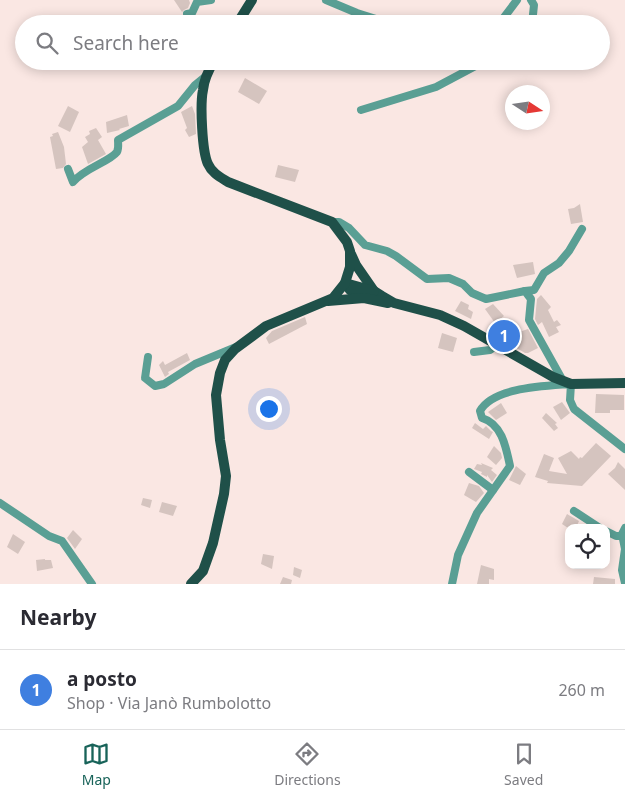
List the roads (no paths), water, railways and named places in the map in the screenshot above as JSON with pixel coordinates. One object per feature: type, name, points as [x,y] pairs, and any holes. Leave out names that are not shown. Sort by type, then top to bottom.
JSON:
[{"type":"main road","points":[[245,11],[246,0]]},
{"type":"main road","points":[[243,15],[252,0]]},
{"type":"main road","points":[[209,70],[202,92],[204,154],[208,166],[228,182],[332,222],[346,242],[356,265],[374,290]]},
{"type":"main road","points":[[191,584],[204,571],[213,543],[226,476],[220,440],[216,395],[220,373],[225,360],[240,345],[266,326],[327,301],[337,294],[345,283],[350,266],[350,251]]},
{"type":"main road","points":[[345,283],[374,290],[394,303]]},
{"type":"main road","points":[[345,283],[350,290],[364,298],[394,303],[440,315],[464,326],[539,370],[567,382],[625,383]]},
{"type":"main road","points":[[327,301],[364,298]]},
{"type":"street","points":[[187,14],[192,13],[197,2],[211,0]]},
{"type":"street","points":[[326,0],[360,15]]},
{"type":"street","points":[[506,15],[517,0]]},
{"type":"street","points":[[531,0],[534,5],[533,15]]},
{"type":"street","points":[[360,110],[436,87],[468,70]]},
{"type":"street","points":[[68,169],[74,182],[82,173],[116,153],[119,147],[118,140],[178,106],[195,85],[206,76]]},
{"type":"street","points":[[332,222],[339,222],[349,228],[365,245],[387,251],[396,256],[427,279],[449,278],[463,284],[472,293],[486,299],[534,290],[544,273],[559,263],[569,251],[582,229]]},
{"type":"street","points":[[525,291],[531,299],[529,320],[567,382],[570,400],[574,409],[624,447]]},
{"type":"street","points":[[148,357],[145,378],[155,386],[164,384],[195,364],[240,345]]},
{"type":"street","points":[[474,352],[490,350],[497,345]]},
{"type":"street","points":[[452,584],[458,555],[477,513],[510,466],[505,441],[491,421],[482,418],[480,411],[483,405],[503,394],[567,382]]},
{"type":"street","points":[[469,472],[494,490]]},
{"type":"street","points":[[0,503],[49,536],[62,541],[92,584]]},
{"type":"street","points":[[574,511],[594,524]]},
{"type":"street","points":[[610,533],[616,536],[624,532],[625,549],[622,570],[625,583]]},
{"type":"place","name":"a posto","points":[[504,336]]}]
